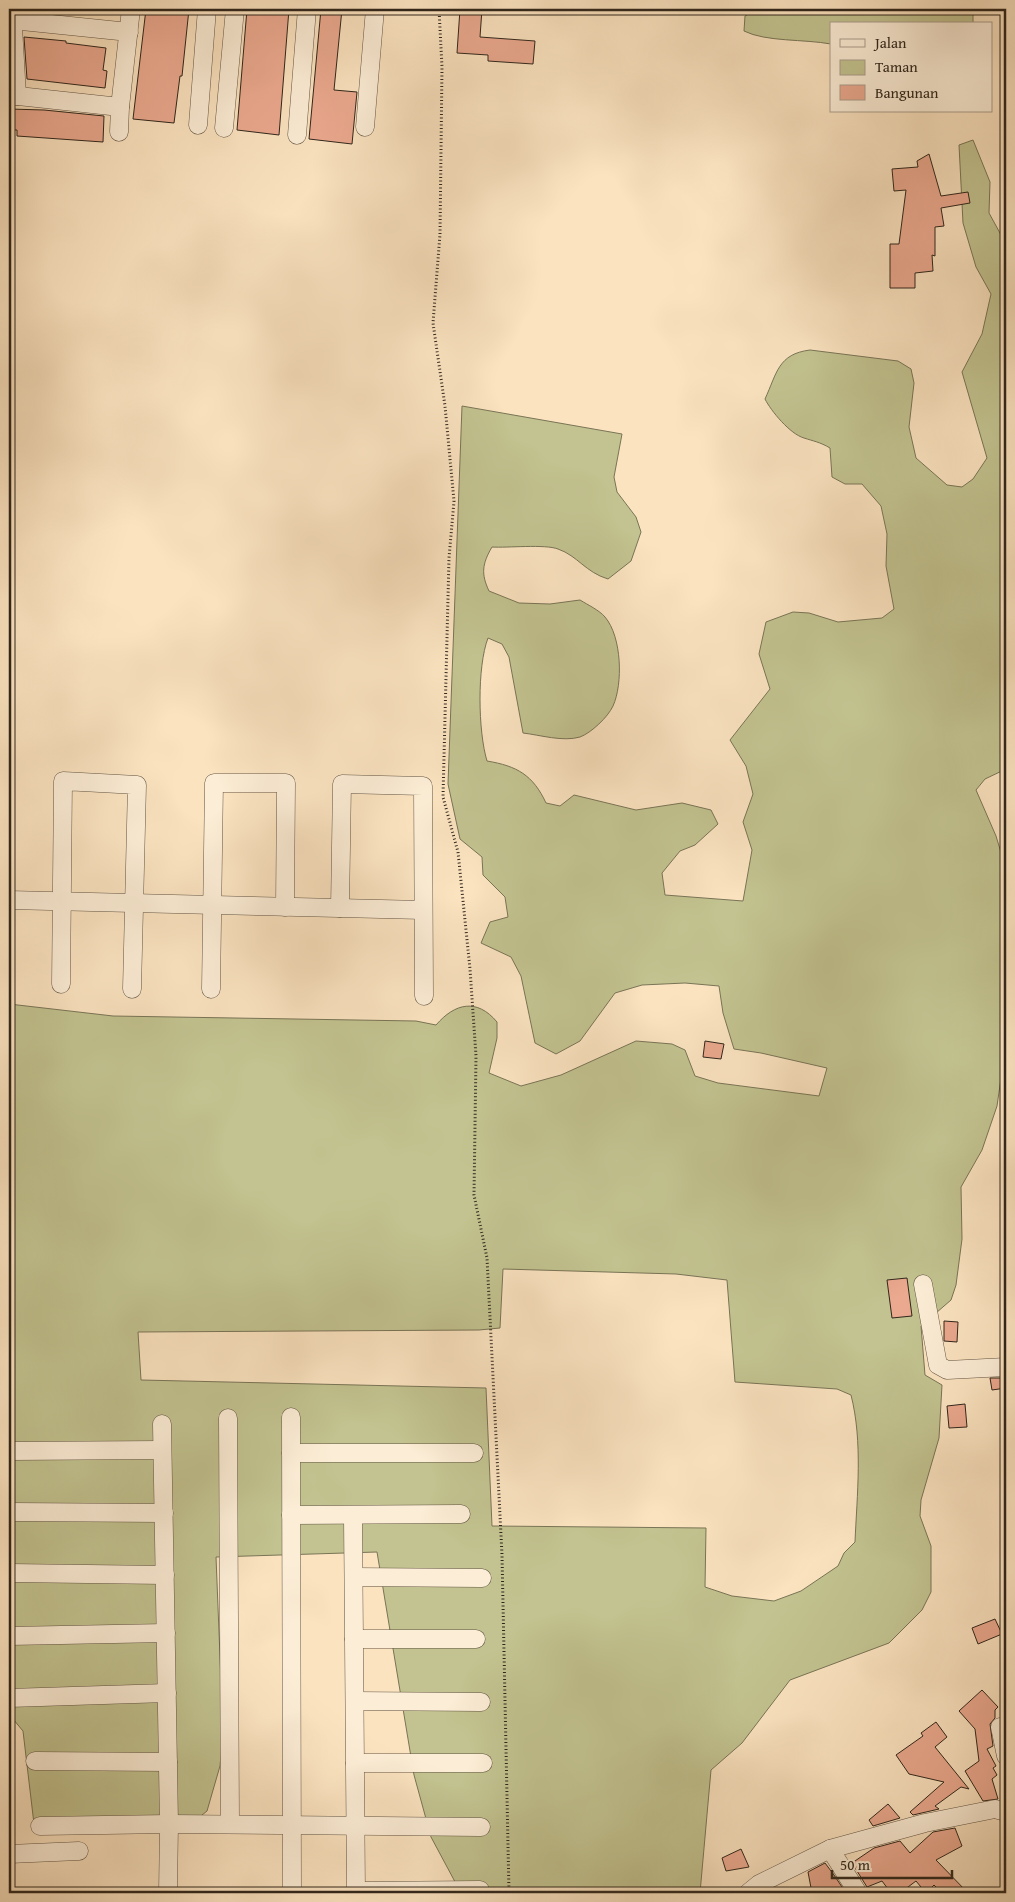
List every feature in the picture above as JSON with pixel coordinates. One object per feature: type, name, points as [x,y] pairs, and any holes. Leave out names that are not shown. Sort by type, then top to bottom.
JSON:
[{"type":"street","points":[[119,132],[131,9]]},
{"type":"street","points":[[198,125],[207,9]]},
{"type":"street","points":[[224,128],[235,9]]},
{"type":"street","points":[[297,135],[307,9]]},
{"type":"street","points":[[365,127],[376,9]]},
{"type":"street","points":[[120,107],[13,95],[12,14],[129,32]]},
{"type":"street","points":[[61,984],[63,781],[137,785],[132,989]]},
{"type":"street","points":[[211,989],[214,783],[286,783],[285,907]]},
{"type":"street","points":[[340,908],[342,784],[423,786],[424,996]]},
{"type":"street","points":[[9,900],[423,910]]},
{"type":"street","points":[[923,1284],[938,1364],[947,1370],[1006,1367]]},
{"type":"street","points":[[291,1417],[292,1893]]},
{"type":"street","points":[[228,1418],[230,1824]]},
{"type":"street","points":[[162,1424],[169,1824],[168,1893]]},
{"type":"street","points":[[9,1451],[162,1450]]},
{"type":"street","points":[[291,1454],[474,1453]]},
{"type":"street","points":[[9,1512],[164,1513]]},
{"type":"street","points":[[291,1515],[461,1514]]},
{"type":"street","points":[[353,1516],[356,1892],[480,1890]]},
{"type":"street","points":[[9,1573],[165,1575]]},
{"type":"street","points":[[354,1577],[482,1578]]},
{"type":"street","points":[[9,1636],[166,1633]]},
{"type":"street","points":[[354,1639],[476,1640]]},
{"type":"street","points":[[9,1698],[167,1693]]},
{"type":"street","points":[[355,1701],[481,1702]]},
{"type":"street","points":[[1000,1727],[1006,1756]]},
{"type":"street","points":[[35,1762],[168,1762]]},
{"type":"street","points":[[355,1763],[483,1762]]},
{"type":"street","points":[[748,1893],[759,1884],[830,1848],[995,1809],[1006,1812]]},
{"type":"street","points":[[40,1826],[230,1824],[481,1827]]},
{"type":"street","points":[[830,1848],[858,1893]]},
{"type":"street","points":[[9,1854],[79,1851]]},
{"type":"path","points":[[439,9],[442,66],[440,234],[433,323],[445,406],[454,501],[449,558],[443,797],[458,852],[471,978],[476,1056],[474,1195],[486,1258],[502,1554],[509,1893]]},
{"type":"green space","points":[[757,9],[973,9],[973,22],[830,22],[830,44],[774,39],[753,35],[744,31],[745,16]]},
{"type":"green space","points":[[973,140],[990,182],[989,213],[1006,244],[1006,769],[985,779],[976,790],[996,836],[1006,869],[1006,1044],[997,1106],[982,1150],[961,1187],[962,1239],[956,1285],[951,1300],[921,1326],[925,1375],[942,1385],[939,1438],[921,1500],[920,1516],[931,1546],[931,1592],[922,1610],[889,1643],[790,1680],[742,1743],[711,1770],[700,1893],[461,1893],[431,1837],[414,1775],[377,1552],[216,1557],[223,1732],[220,1766],[207,1811],[181,1832],[34,1824],[23,1731],[13,1719],[9,1718],[9,1004],[113,1016],[416,1021],[436,1025],[451,1012],[466,1006],[482,1009],[497,1022],[497,1038],[489,1073],[521,1086],[561,1075],[636,1041],[672,1044],[685,1050],[695,1076],[718,1083],[819,1096],[827,1068],[734,1049],[723,1013],[719,986],[685,983],[642,985],[615,993],[580,1041],[556,1054],[535,1043],[521,976],[511,957],[481,943],[490,922],[508,917],[505,897],[483,875],[482,857],[460,839],[448,784],[462,406],[622,434],[614,477],[617,492],[636,517],[641,532],[631,561],[608,579],[593,572],[558,549],[535,546],[492,547],[486,559],[484,569],[489,591],[519,603],[550,604],[580,600],[600,612],[611,626],[615,636],[618,648],[619,673],[616,697],[611,710],[589,732],[580,737],[566,739],[523,733],[509,657],[502,644],[488,638],[484,650],[480,682],[480,717],[487,761],[507,766],[523,773],[536,785],[546,803],[560,806],[574,795],[636,810],[682,803],[711,810],[718,824],[695,845],[680,851],[662,873],[665,895],[743,901],[752,850],[743,822],[753,794],[746,766],[730,740],[770,689],[759,654],[766,622],[793,612],[809,613],[838,622],[882,618],[894,609],[886,566],[887,534],[881,506],[862,484],[845,484],[832,477],[830,448],[793,432],[776,416],[765,399],[780,366],[785,360],[799,352],[810,350],[898,361],[911,369],[914,383],[909,427],[916,458],[947,485],[962,487],[973,479],[987,458],[962,372],[982,334],[991,294],[976,267],[963,223],[959,145]],"holes":[[[503,1269],[676,1274],[727,1280],[735,1382],[837,1389],[851,1395],[855,1413],[858,1450],[855,1542],[844,1553],[838,1566],[801,1591],[774,1601],[732,1596],[705,1587],[706,1528],[492,1526],[486,1388],[141,1380],[138,1332],[479,1330],[500,1328]]]},
{"type":"building","points":[[146,9],[189,9],[182,76],[180,76],[174,123],[133,119]]},
{"type":"building","points":[[247,9],[289,9],[279,135],[237,130]]},
{"type":"building","points":[[321,9],[342,9],[334,90],[357,92],[352,144],[309,139]]},
{"type":"building","points":[[460,9],[482,9],[480,37],[535,41],[533,64],[488,61],[488,55],[457,53]]},
{"type":"building","points":[[24,37],[66,41],[66,43],[106,48],[103,70],[107,71],[105,88],[27,79]]},
{"type":"building","points":[[9,109],[44,110],[104,116],[103,142],[17,136],[17,130],[9,130]]},
{"type":"building","points":[[929,154],[941,196],[968,192],[970,203],[941,208],[944,226],[935,227],[935,256],[932,255],[933,271],[915,273],[915,288],[890,288],[890,244],[899,244],[906,190],[894,191],[892,169],[918,167],[917,161]]},
{"type":"building","points":[[705,1041],[724,1044],[721,1059],[703,1057]]},
{"type":"building","points":[[907,1278],[912,1316],[892,1318],[887,1280]]},
{"type":"building","points":[[944,1321],[958,1322],[957,1342],[944,1341]]},
{"type":"building","points":[[990,1378],[1006,1378],[1006,1388],[992,1390]]},
{"type":"building","points":[[965,1404],[967,1427],[949,1428],[947,1406]]},
{"type":"building","points":[[995,1619],[1002,1634],[978,1644],[972,1628]]},
{"type":"building","points":[[982,1690],[998,1707],[995,1710],[995,1718],[990,1724],[993,1746],[987,1749],[996,1766],[993,1768],[997,1775],[992,1779],[998,1799],[983,1801],[965,1771],[979,1761],[975,1729],[959,1711]]},
{"type":"building","points":[[936,1722],[947,1737],[935,1747],[969,1789],[961,1787],[935,1806],[939,1809],[913,1815],[910,1812],[944,1782],[909,1774],[896,1755],[923,1736],[921,1733]]},
{"type":"building","points":[[888,1804],[900,1818],[873,1826],[869,1820]]},
{"type":"building","points":[[955,1828],[962,1846],[936,1860],[968,1893],[942,1893],[934,1885],[926,1893],[916,1881],[900,1893],[891,1893],[882,1881],[867,1887],[852,1863],[874,1848],[900,1841],[910,1853],[933,1832]]},
{"type":"building","points":[[741,1849],[749,1867],[726,1871],[722,1858]]},
{"type":"building","points":[[825,1863],[846,1893],[812,1893],[808,1872]]}]
